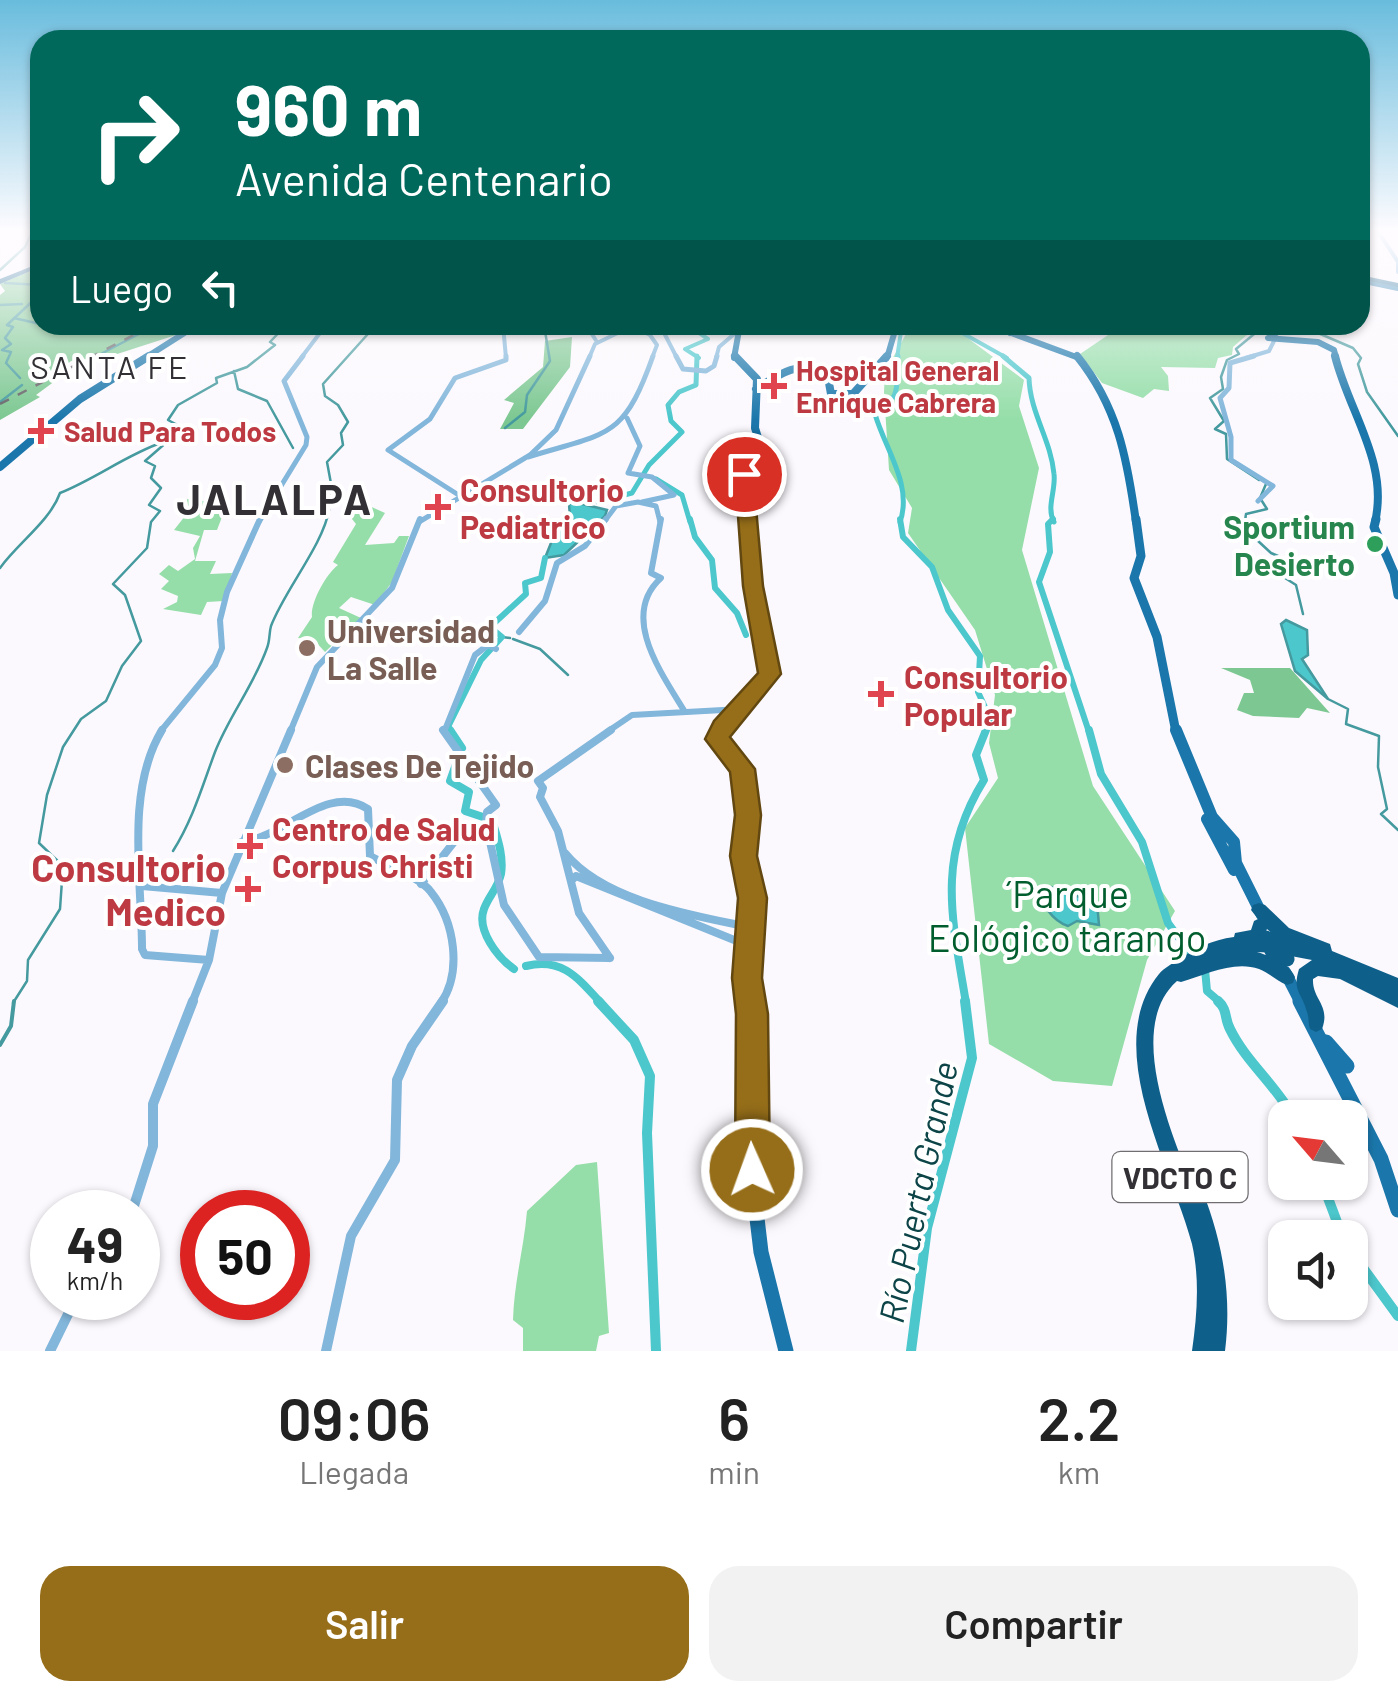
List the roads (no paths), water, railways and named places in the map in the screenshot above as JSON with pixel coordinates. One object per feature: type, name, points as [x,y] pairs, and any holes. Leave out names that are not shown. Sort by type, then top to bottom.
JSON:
[{"type":"highway","points":[[1266,947],[1289,936],[1398,990]]},
{"type":"highway","points":[[1266,947],[1310,969],[1352,969]]},
{"type":"highway","points":[[1266,947],[1316,1022]]},
{"type":"highway","name":"VDCTO C","points":[[1203,1351],[1208,1316],[1202,1246],[1146,1076],[1144,1032],[1154,1007],[1176,975],[1208,958],[1266,947],[1352,969]]},
{"type":"highway","name":"VDCTO C","points":[[1154,1007],[1154,1078],[1212,1247],[1217,1285],[1214,1351]]},
{"type":"main road","points":[[0,467],[38,431],[102,383],[181,335]]},
{"type":"main road","points":[[738,335],[732,361],[756,383],[755,428],[765,462],[742,480],[753,585],[770,674],[718,739],[744,775],[748,820],[743,856],[752,898],[749,946],[755,1206],[761,1252],[786,1351]]},
{"type":"main road","points":[[756,383],[792,367],[822,369],[830,394],[852,395],[882,366],[894,335]]},
{"type":"main road","points":[[1026,335],[1075,352],[1102,388],[1127,459],[1141,558],[1134,578],[1166,668],[1182,754],[1214,825]]},
{"type":"main road","points":[[1268,335],[1275,341],[1315,342],[1334,350],[1344,392],[1371,450],[1382,494],[1374,527],[1394,573],[1398,596]]},
{"type":"main road","points":[[756,383],[792,367]]},
{"type":"main road","points":[[1154,631],[1176,748],[1231,856],[1266,947],[1381,1159],[1398,1210]]},
{"type":"main road","points":[[1266,947],[1316,1022],[1386,1160],[1398,1195]]},
{"type":"main road","points":[[1326,1042],[1347,1066]]},
{"type":"street","points":[[209,960],[145,954],[142,792],[146,762],[164,724],[216,664],[222,649],[224,605],[276,491],[308,440],[284,380],[318,335]]},
{"type":"street","points":[[458,495],[388,451],[423,424],[454,378],[508,360],[506,335]]},
{"type":"street","points":[[593,335],[597,341]]},
{"type":"street","points":[[550,431],[597,341],[621,335]]},
{"type":"street","points":[[546,453],[597,434],[622,419],[633,405],[657,345],[646,335]]},
{"type":"street","points":[[666,335],[687,368]]},
{"type":"street","points":[[668,335],[687,368]]},
{"type":"street","points":[[687,368],[703,370],[714,366],[721,344],[731,335]]},
{"type":"street","points":[[139,1190],[152,1146],[153,1104],[209,960],[222,893],[316,667],[392,588],[414,526],[431,510],[528,457],[539,447],[597,341]]},
{"type":"street","points":[[1260,500],[1273,486],[1244,472],[1230,458],[1230,437],[1220,398],[1229,388],[1227,372],[1232,360],[1266,352],[1275,341]]},
{"type":"street","points":[[528,457],[604,434],[626,419],[646,372]]},
{"type":"street","points":[[518,632],[538,613],[553,589],[557,563],[585,546],[618,505],[675,497],[657,481],[628,472],[639,452],[635,432],[626,419]]},
{"type":"street","points":[[641,502],[661,512],[651,573],[661,580],[650,589],[646,608],[648,652],[685,712]]},
{"type":"street","points":[[493,647],[475,655],[443,731],[462,752],[496,805],[486,820],[499,891],[538,957],[610,958],[578,913],[562,848],[538,781],[636,715],[741,709]]},
{"type":"street","points":[[242,842],[271,836],[310,811],[342,802],[358,804],[370,814],[370,856],[434,896],[452,942],[454,979],[412,1046],[396,1080],[396,1160],[351,1236],[326,1351]]},
{"type":"street","points":[[420,884],[461,833],[491,840]]},
{"type":"street","points":[[562,848],[571,866],[749,946]]},
{"type":"street","points":[[572,881],[578,877],[684,916],[750,928]]},
{"type":"street","points":[[142,886],[222,893]]},
{"type":"street","points":[[50,1351],[65,1320]]},
{"type":"water","points":[[569,504],[607,510],[605,516],[564,555],[545,558],[553,538],[570,517]]},
{"type":"water","points":[[1286,620],[1307,630],[1308,655],[1302,659],[1328,699],[1295,671],[1281,624]]},
{"type":"water","points":[[1051,887],[1097,903],[1099,925],[1077,921],[1068,926],[1057,920],[1041,895],[1041,889]]},
{"type":"waterway","points":[[14,318],[30,303]]},
{"type":"waterway","points":[[0,305],[22,304]]},
{"type":"waterway","points":[[14,318],[30,322]]},
{"type":"waterway","points":[[14,318],[7,325],[13,327],[5,338],[11,344],[2,350],[11,352],[6,363],[20,378]]},
{"type":"waterway","points":[[97,356],[137,335]]},
{"type":"waterway","points":[[234,372],[247,367],[275,345],[270,342],[277,335]]},
{"type":"waterway","points":[[173,851],[192,815],[221,739],[262,662],[277,612],[325,524],[329,510],[324,503],[332,489],[327,462],[343,445],[341,433],[348,422],[338,405],[325,396],[323,384],[367,335]]},
{"type":"waterway","points":[[505,428],[525,412],[527,395],[550,361],[546,335]]},
{"type":"waterway","points":[[697,357],[685,349],[708,339],[702,335]]},
{"type":"waterway","name":"Río Puerta Grande","points":[[897,358],[900,335]]},
{"type":"waterway","points":[[966,335],[1007,358]]},
{"type":"waterway","points":[[1253,335],[1236,349],[1239,354],[1227,360],[1221,377],[1223,389],[1210,398],[1224,421],[1215,429],[1226,434],[1227,459],[1259,480]]},
{"type":"waterway","points":[[1323,335],[1353,348],[1361,358],[1358,364],[1367,392],[1398,436]]},
{"type":"waterway","points":[[898,356],[894,396],[875,414],[900,481],[900,521]]},
{"type":"waterway","points":[[1003,356],[1029,378],[1052,462],[1054,522]]},
{"type":"waterway","points":[[598,502],[632,493],[649,465],[682,432],[671,421],[668,405],[679,392],[696,385],[697,357]]},
{"type":"waterway","points":[[14,1002],[27,981],[28,960],[60,909],[63,866],[39,843],[47,795],[63,747],[81,719],[106,701],[122,666],[141,641],[125,595],[113,584],[147,548],[151,522],[160,511],[149,505],[161,488],[151,478],[155,466],[145,461],[183,428],[168,420],[178,405],[217,383],[216,378],[234,372]]},
{"type":"waterway","points":[[234,372],[238,389],[267,401],[293,448]]},
{"type":"waterway","points":[[0,402],[22,385]]},
{"type":"waterway","points":[[0,568],[49,513],[60,493],[163,442]]},
{"type":"waterway","points":[[656,479],[682,495],[690,522]]},
{"type":"waterway","points":[[1266,484],[1260,498],[1267,509],[1246,514],[1244,528],[1271,553],[1285,559],[1287,566],[1274,571],[1296,585],[1303,614]]},
{"type":"waterway","points":[[690,519],[695,537],[712,560],[715,588],[737,613],[746,635]]},
{"type":"waterway","points":[[1053,519],[1048,524],[1050,552],[1039,582],[1089,732]]},
{"type":"waterway","name":"Río Puerta Grande","points":[[900,521],[903,537],[932,567],[948,610],[980,656],[978,692],[990,718],[985,732]]},
{"type":"waterway","points":[[452,732],[448,727],[481,660],[502,637],[490,627],[526,594],[525,583],[541,578],[545,558]]},
{"type":"waterway","points":[[502,637],[510,638]]},
{"type":"waterway","points":[[513,639],[540,649],[568,675]]},
{"type":"waterway","points":[[1328,699],[1348,709],[1346,724],[1379,736],[1378,767],[1387,809],[1381,814],[1398,830]]},
{"type":"waterway","points":[[450,730],[462,748]]},
{"type":"waterway","points":[[966,1003],[952,889],[959,836],[984,780],[976,755],[986,730]]},
{"type":"waterway","points":[[1089,730],[1101,774],[1142,842],[1168,923],[1193,957]]},
{"type":"waterway","points":[[460,753],[450,781],[469,792],[465,811],[492,820],[501,853],[501,874],[484,909],[483,926],[495,951],[514,969]]},
{"type":"waterway","points":[[526,966],[559,967],[577,978],[601,1003]]},
{"type":"waterway","points":[[1205,969],[1207,991],[1221,1003]]},
{"type":"waterway","points":[[598,1001],[634,1040],[650,1076],[647,1133],[656,1351]]},
{"type":"waterway","name":"Río Puerta Grande","points":[[911,1351],[927,1228],[972,1058],[965,1001]]},
{"type":"waterway","points":[[1218,1001],[1237,1041],[1282,1100]]},
{"type":"waterway","points":[[0,1045],[11,1026],[14,1002]]},
{"type":"waterway","points":[[1329,1200],[1336,1220]]},
{"type":"waterway","points":[[1368,1275],[1398,1316]]},
{"type":"railway","points":[[0,404],[134,335]]},
{"type":"place","name":"Hospital General Enrique Cabrera","points":[[774,386]]},
{"type":"place","name":"Salud Para Todos","points":[[41,431]]},
{"type":"place","name":"Consultorio Pediatrico","points":[[438,507]]},
{"type":"place","name":"Sportium Desierto","points":[[1375,544]]},
{"type":"place","name":"Universidad La Salle","points":[[307,648]]},
{"type":"place","name":"Consultorio Popular","points":[[881,694]]},
{"type":"place","name":"Clases De Tejido","points":[[285,765]]},
{"type":"place","name":"Centro de Salud Corpus Christi","points":[[250,846]]},
{"type":"place","name":"Consultorio Medico","points":[[248,889]]},
{"type":"district","name":"SANTA FE","points":[[110,366]]},
{"type":"district","name":"JALALPA","points":[[275,498]]},
{"type":"park label","name":"´Parque Eológico tarango","points":[[1067,914]]}]
